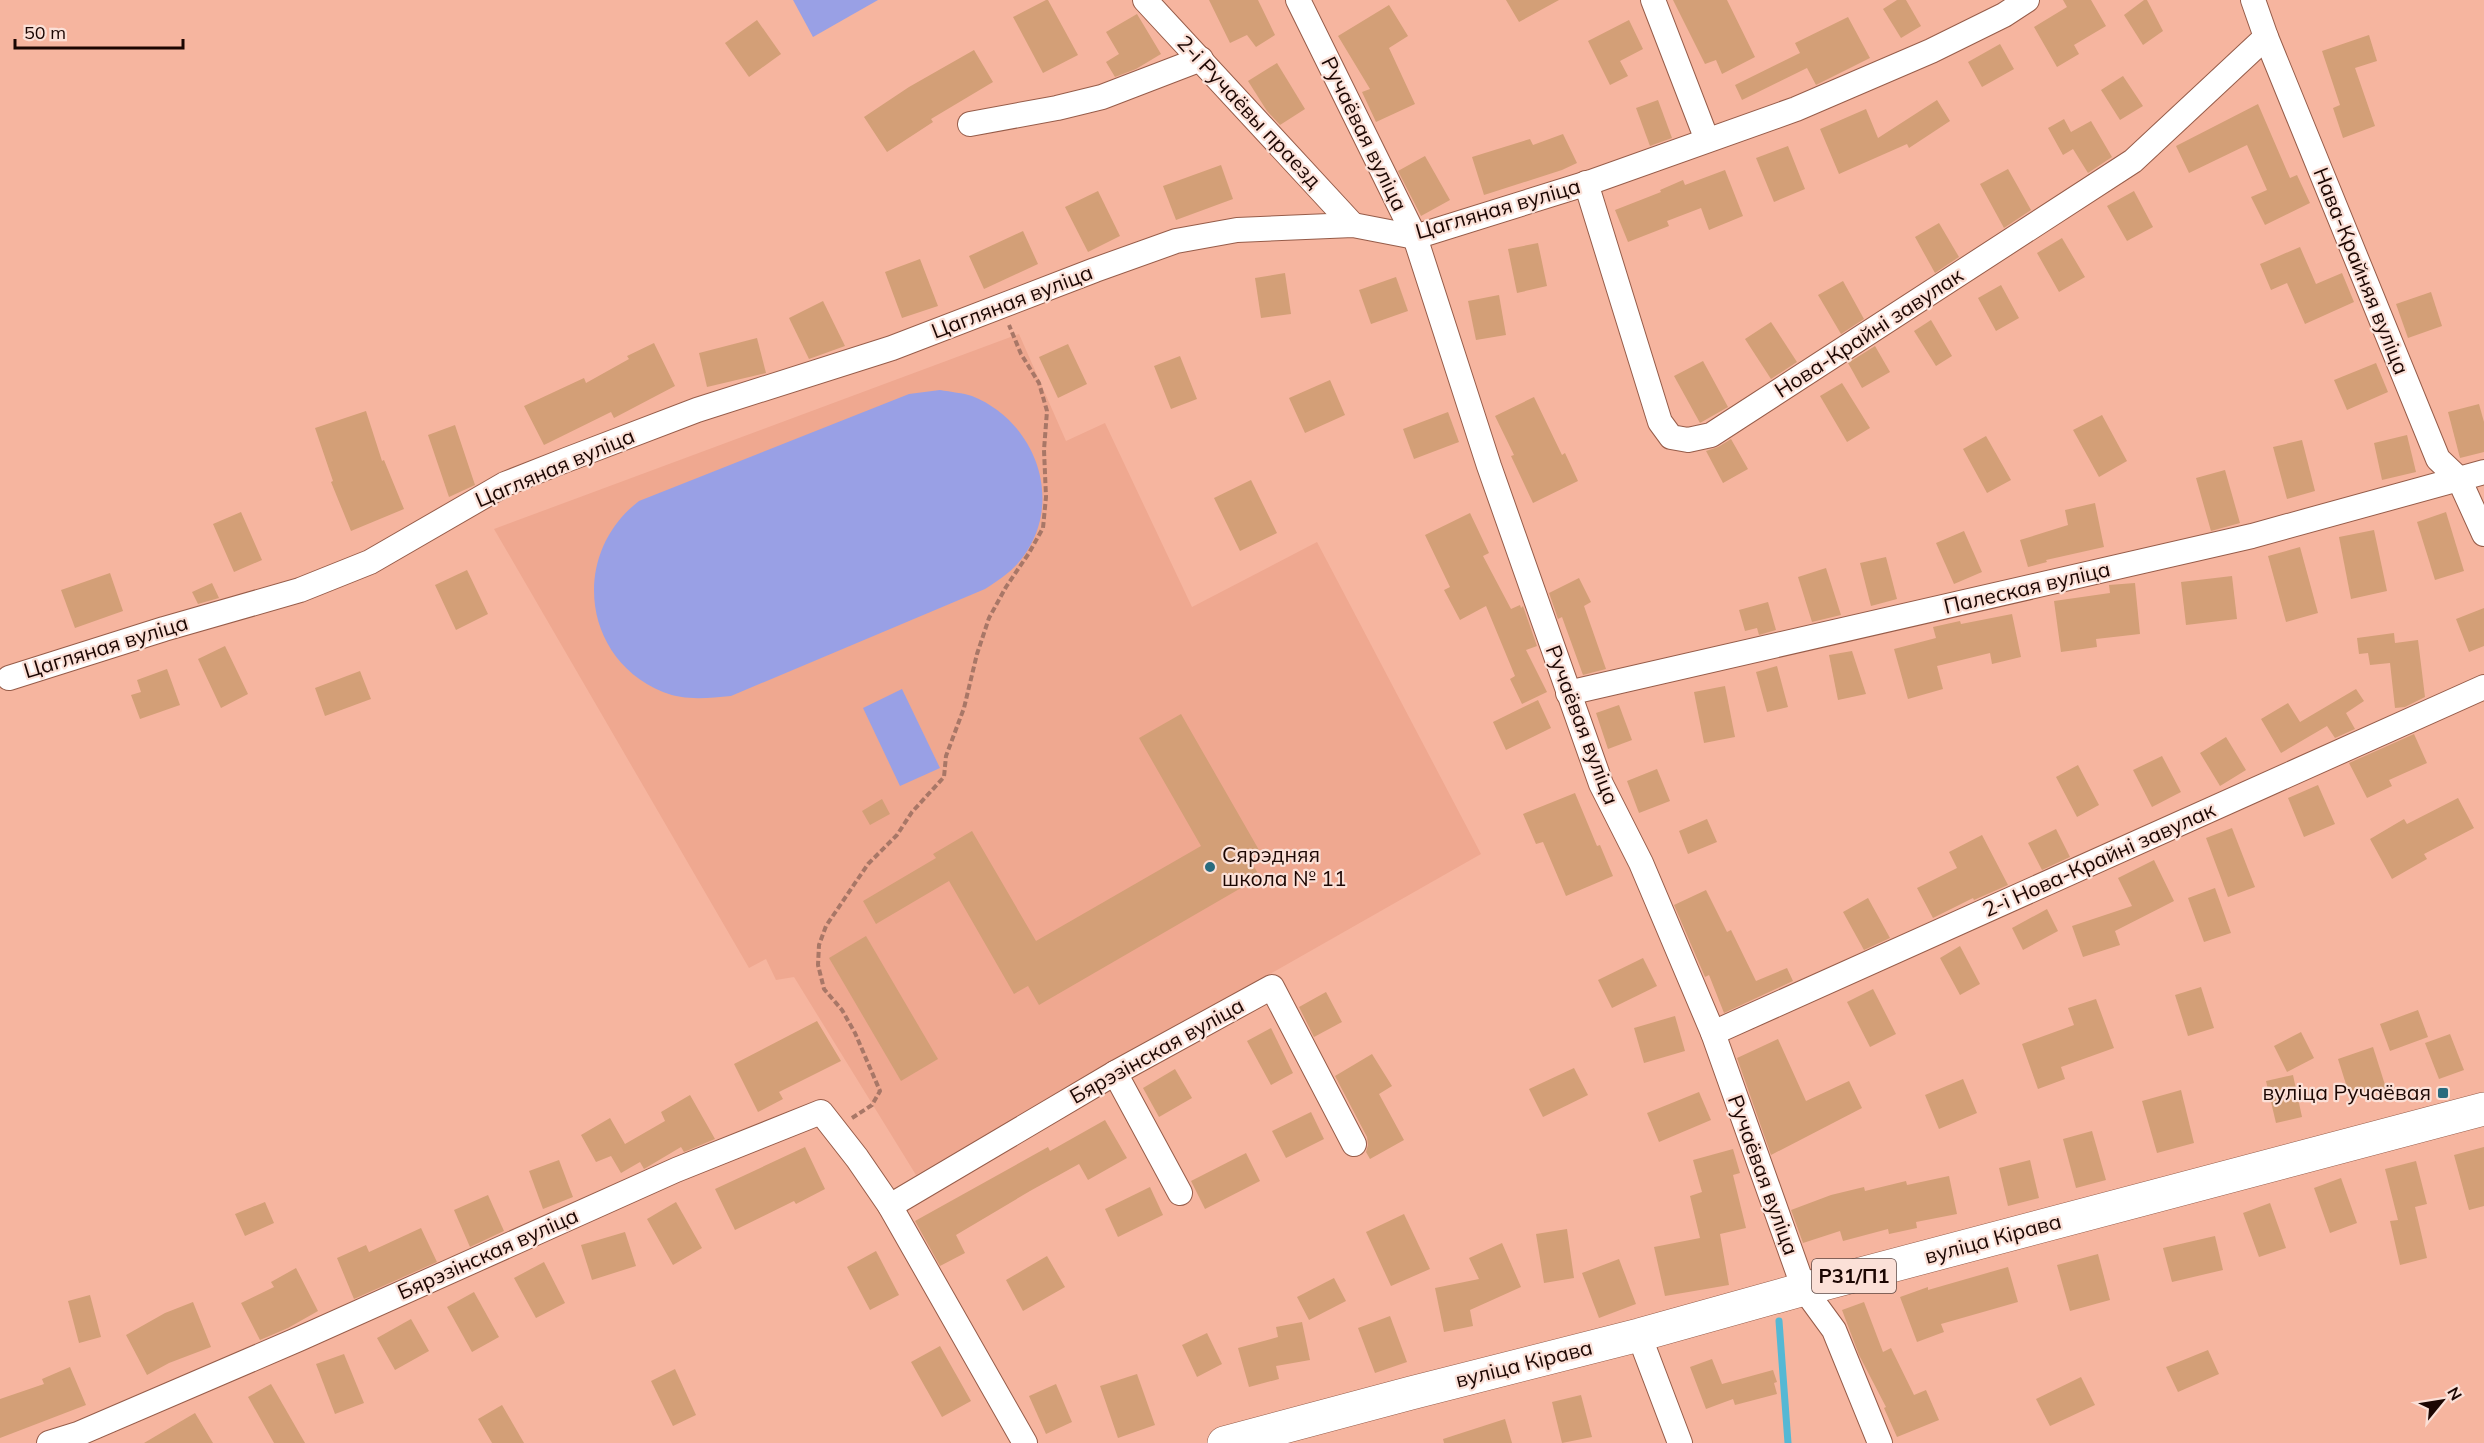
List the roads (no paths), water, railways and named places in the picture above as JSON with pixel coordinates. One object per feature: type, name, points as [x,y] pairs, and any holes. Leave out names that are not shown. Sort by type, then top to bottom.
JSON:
[{"type":"main road","name":"вуліца Кірава","points":[[1224,1443],[1303,1432],[1804,1289],[2484,1109]]},
{"type":"street","name":"2-і Ручаёвы праезд","points":[[1144,0],[1353,225]]},
{"type":"street","name":"Ручаёвая вуліца","points":[[1298,0],[1414,237],[1489,466],[1601,784],[1641,863],[1713,1033],[1804,1289],[1834,1330],[1880,1443]]},
{"type":"street","points":[[1653,0],[1707,140]]},
{"type":"street","name":"Цагляная вуліца","points":[[9,678],[164,629],[300,590],[370,562],[505,484],[697,410],[892,348],[1149,250],[1204,234],[1237,230],[1353,225],[1414,237],[1586,183],[1796,109],[1893,68],[2004,15],[2027,0]]},
{"type":"street","name":"Нава-Крайняя вуліца","points":[[2253,0],[2438,459],[2459,479],[2484,534]]},
{"type":"street","name":"Нова-Крайні завулак","points":[[1586,183],[1660,422],[1671,437],[1688,440],[1711,435],[2133,161],[2266,37]]},
{"type":"street","points":[[970,124],[1102,97],[1201,59]]},
{"type":"street","name":"Палеская вуліца","points":[[1568,693],[2252,536],[2484,472]]},
{"type":"street","name":"2-і Нова-Крайні завулак","points":[[1713,1033],[2484,687]]},
{"type":"street","name":"Бярэзінская вуліца","points":[[890,1206],[1115,1073],[1272,987],[1354,1144]]},
{"type":"street","points":[[1115,1073],[1180,1193]]},
{"type":"street","name":"Бярэзінская вуліца","points":[[49,1443],[80,1439],[676,1170],[821,1112],[890,1206],[1025,1443]]},
{"type":"street","points":[[1639,1335],[1680,1443]]},
{"type":"waterway","points":[[1779,1321],[1788,1443]]},
{"type":"place","name":"Сярэдняя школа № 11","points":[[1210,867]]},
{"type":"place","name":"вуліца Ручаёвая","points":[[2443,1093]]}]
